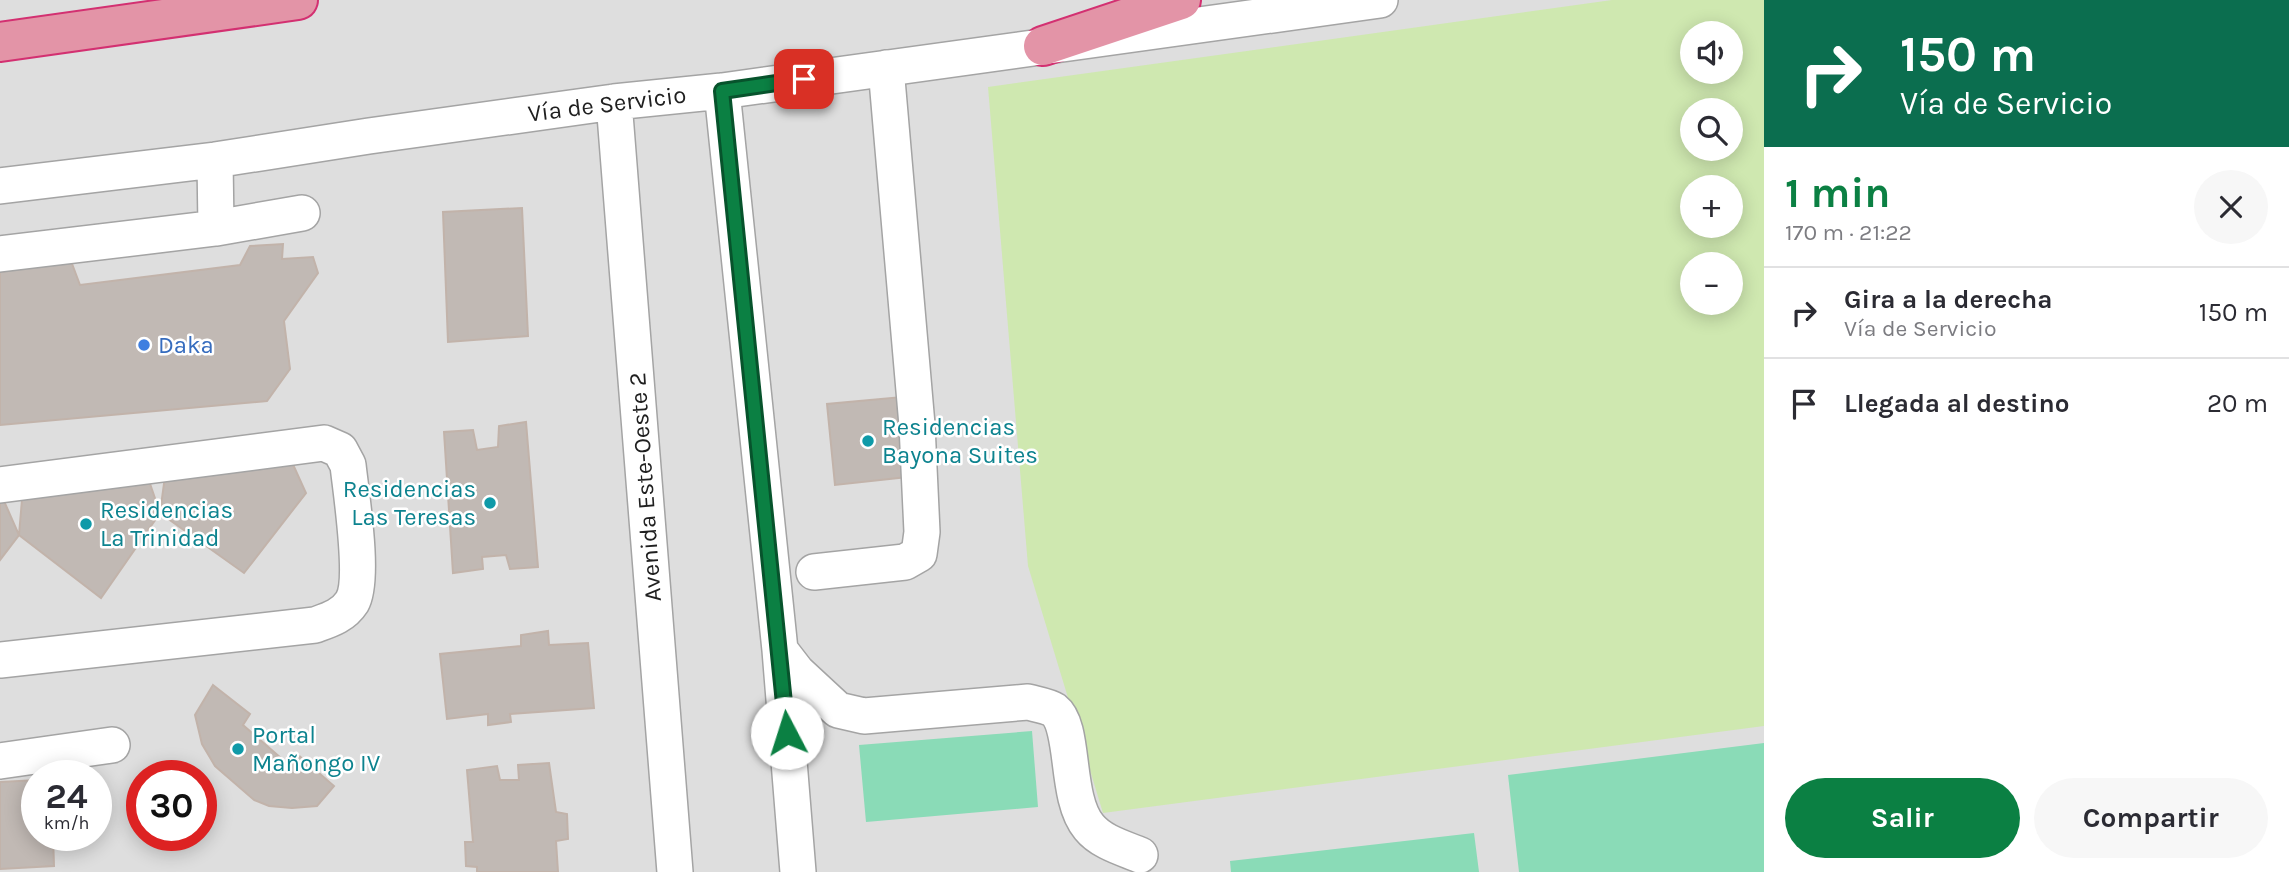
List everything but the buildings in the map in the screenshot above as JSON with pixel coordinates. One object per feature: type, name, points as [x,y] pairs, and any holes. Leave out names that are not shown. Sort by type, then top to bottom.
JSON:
[{"type":"highway","points":[[0,42],[298,0]]},
{"type":"highway","points":[[1043,46],[1181,0]]},
{"type":"street","name":"Vía de Servicio","points":[[0,186],[215,160],[614,102],[722,91],[1380,0]]},
{"type":"street","points":[[814,572],[905,562],[919,554],[922,532],[917,425],[886,68]]},
{"type":"street","points":[[722,91],[780,650],[798,872]]},
{"type":"street","name":"Avenida Este-Oeste 2","points":[[614,102],[675,872]]},
{"type":"street","points":[[215,160],[216,228]]},
{"type":"street","points":[[0,254],[216,228],[303,213]]},
{"type":"street","points":[[0,485],[324,443],[340,450],[348,465],[358,575],[353,601],[337,617],[315,625],[0,660]]},
{"type":"street","points":[[780,650],[797,672],[838,710],[864,716],[1028,702],[1054,710],[1067,729],[1071,779],[1080,811],[1089,828],[1107,841],[1140,855]]},
{"type":"street","points":[[0,761],[112,745]]},
{"type":"shaded area","points":[[0,0],[1764,0],[1764,872],[0,872]]},
{"type":"green space","points":[[1612,0],[1764,0],[1764,726],[1103,813],[1028,566],[988,87]]},
{"type":"green space","points":[[1032,731],[1038,807],[866,822],[859,745]]},
{"type":"green space","points":[[1764,743],[1764,872],[1519,872],[1508,775]]},
{"type":"green space","points":[[1474,833],[1479,872],[1231,872],[1230,861]]},
{"type":"place","name":"Daka","points":[[144,345]]},
{"type":"place","name":"Residencias Bayona Suites","points":[[868,441]]},
{"type":"place","name":"Residencias Las Teresas","points":[[490,503]]},
{"type":"place","name":"Residencias La Trinidad","points":[[86,524]]},
{"type":"place","name":"Portal Mañongo IV","points":[[238,749]]},
{"type":"route","points":[[787,733],[722,91],[804,79]]}]
